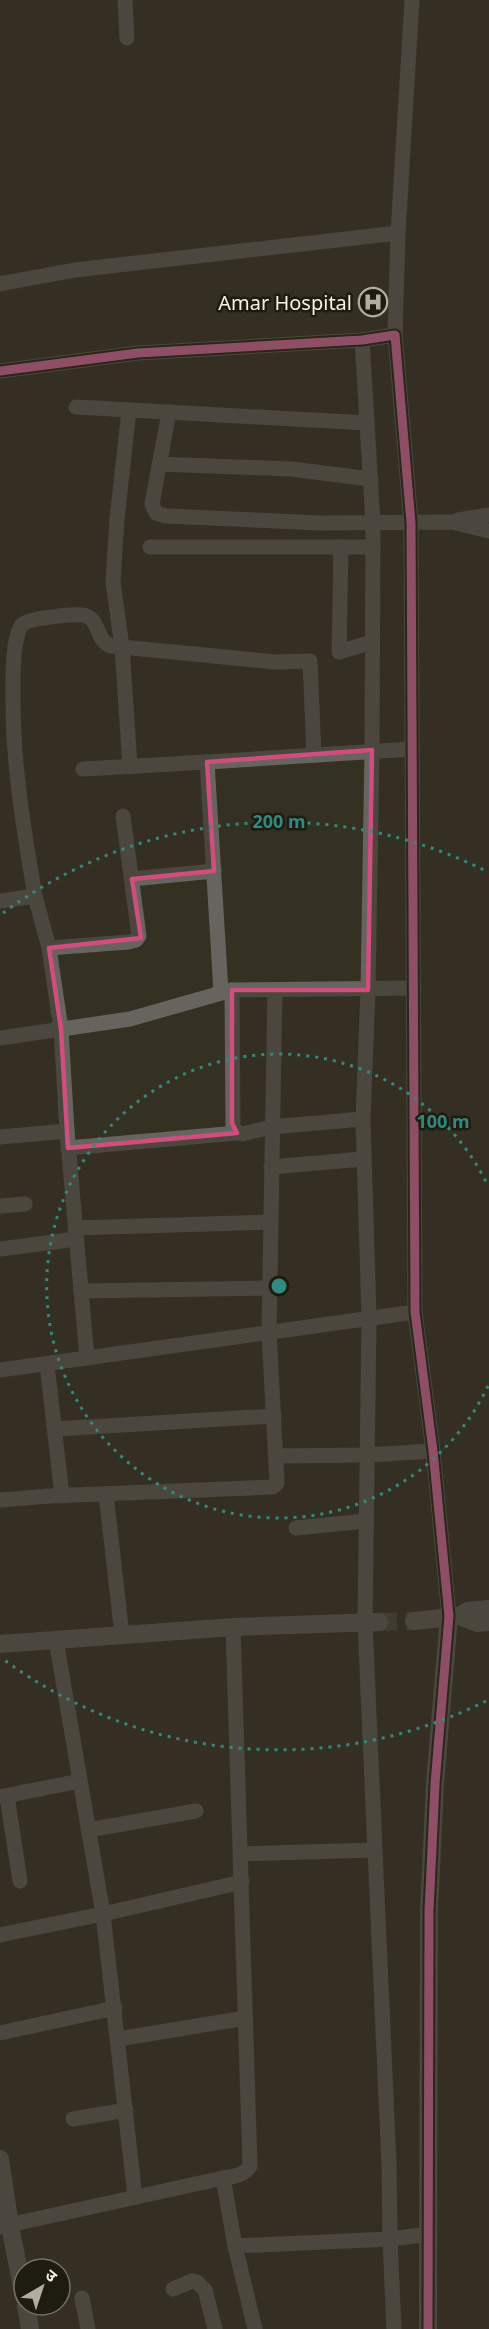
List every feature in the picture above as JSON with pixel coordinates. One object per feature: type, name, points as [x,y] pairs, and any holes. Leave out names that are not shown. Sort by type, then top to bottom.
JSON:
[{"type":"street","points":[[125,0],[127,38]]},
{"type":"street","points":[[412,0],[398,232],[395,335],[411,523],[415,1312],[454,1616],[435,1784],[429,1911],[428,2329]]},
{"type":"street","points":[[0,284],[75,270],[398,232]]},
{"type":"street","points":[[0,370],[138,353],[362,340],[395,335]]},
{"type":"street","points":[[362,340],[373,523],[368,990],[363,1119],[369,1318],[366,1521],[372,1622],[375,1850],[394,2329]]},
{"type":"street","points":[[76,407],[367,423]]},
{"type":"street","points":[[129,410],[113,582],[122,647],[130,765]]},
{"type":"street","points":[[169,412],[152,504],[156,513],[166,516],[321,523],[452,522],[489,515]]},
{"type":"street","points":[[159,464],[291,469],[370,479]]},
{"type":"street","points":[[452,522],[489,531]]},
{"type":"street","points":[[150,547],[373,547]]},
{"type":"street","points":[[341,547],[339,652],[372,642]]},
{"type":"street","points":[[87,1358],[68,1148],[61,1029],[49,948],[35,896],[16,782],[6,742],[6,662],[23,624],[72,615],[86,615],[95,625],[105,644],[275,662],[310,661],[314,755]]},
{"type":"street","points":[[82,769],[412,749]]},
{"type":"street","points":[[207,762],[214,871],[226,991],[232,1123],[233,1130],[237,1133]]},
{"type":"street","points":[[0,783],[16,782]]},
{"type":"street","points":[[49,948],[136,940],[140,932],[123,816]]},
{"type":"street","points":[[132,879],[214,871]]},
{"type":"street","points":[[0,901],[35,896]]},
{"type":"street","points":[[0,1038],[130,1019],[226,991],[413,988]]},
{"type":"street","points":[[0,1500],[273,1487],[277,1483],[270,1333],[271,1127],[275,990]]},
{"type":"street","points":[[68,1148],[242,1134],[271,1127],[363,1119]]},
{"type":"street","points":[[0,1137],[67,1131]]},
{"type":"street","points":[[271,1167],[363,1158]]},
{"type":"street","points":[[0,1206],[25,1204]]},
{"type":"street","points":[[0,1249],[76,1233],[270,1222]]},
{"type":"street","points":[[81,1291],[270,1287]]},
{"type":"street","points":[[0,1370],[415,1312]]},
{"type":"street","points":[[47,1364],[62,1496]]},
{"type":"street","points":[[54,1429],[274,1416]]},
{"type":"street","points":[[276,1456],[367,1455],[434,1451]]},
{"type":"street","points":[[106,1494],[122,1635]]},
{"type":"street","points":[[296,1528],[366,1521]]},
{"type":"street","points":[[414,1621],[489,1609]]},
{"type":"street","points":[[454,1616],[478,1623],[489,1622]]},
{"type":"street","points":[[0,1644],[233,1627],[372,1622]]},
{"type":"street","points":[[5,2227],[239,2175],[247,2172],[250,2166],[233,1627]]},
{"type":"street","points":[[56,1640],[103,1914],[135,2197]]},
{"type":"street","points":[[20,1881],[3,1796],[80,1781]]},
{"type":"street","points":[[88,1830],[196,1811]]},
{"type":"street","points":[[241,1854],[375,1850]]},
{"type":"street","points":[[0,1935],[242,1882]]},
{"type":"street","points":[[0,2032],[115,2008]]},
{"type":"street","points":[[118,2039],[246,2018]]},
{"type":"street","points":[[73,2119],[126,2110]]},
{"type":"street","points":[[0,2159],[5,2227],[13,2257]]},
{"type":"street","points":[[223,2178],[235,2246],[255,2329]]},
{"type":"street","points":[[235,2246],[390,2239],[430,2234]]},
{"type":"street","points":[[173,2289],[192,2281],[201,2285],[205,2290],[215,2329]]},
{"type":"street","points":[[82,2298],[88,2329]]},
{"type":"highlighted area","points":[[372,750],[368,990],[232,990],[232,1123],[237,1133],[68,1148],[61,1029],[49,948],[141,938],[132,879],[214,871],[207,762]]},
{"type":"tunnel","points":[[379,1622],[414,1621]]},
{"type":"cycle path","points":[[0,371],[138,353],[362,340],[395,335],[411,523],[415,1312],[433,1451],[449,1616],[435,1784],[429,1911],[428,2329]]},
{"type":"place","name":"Amar Hospital","points":[[373,302]]}]
